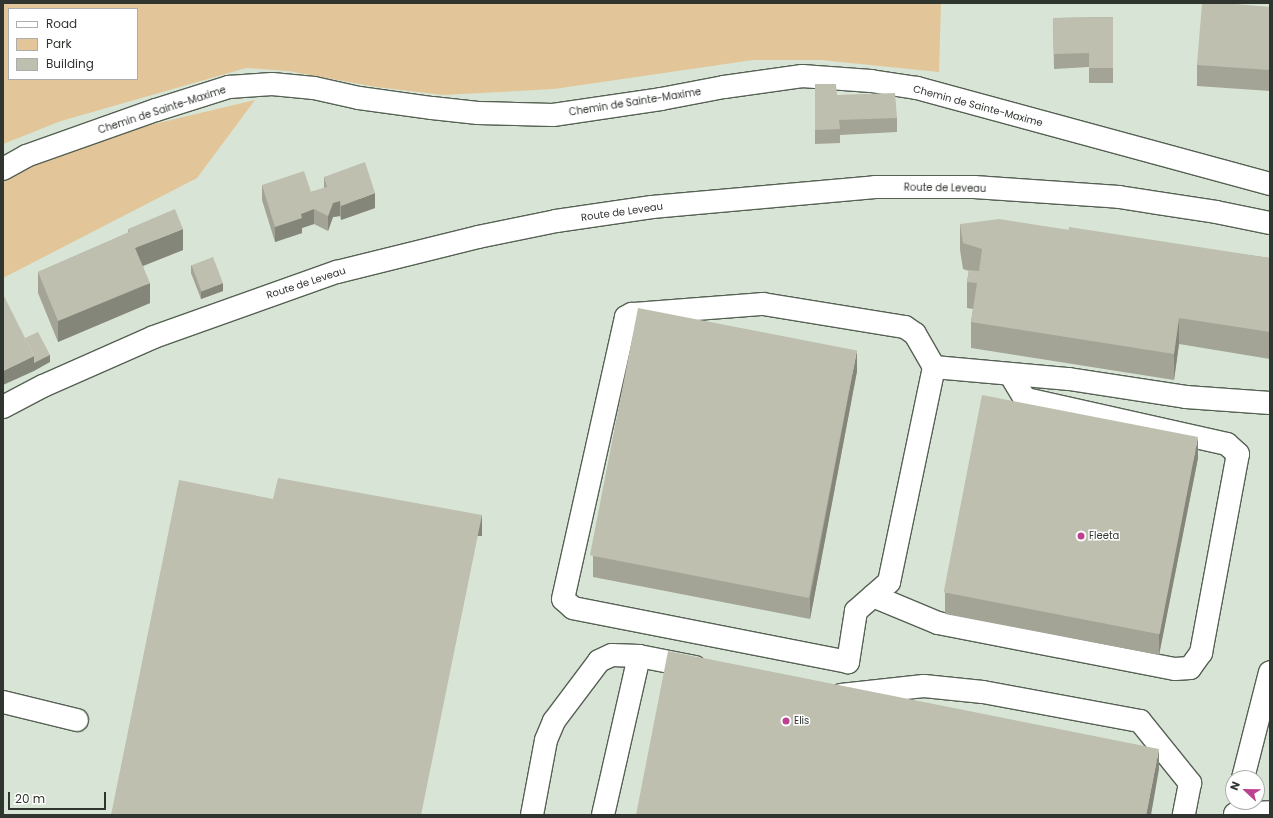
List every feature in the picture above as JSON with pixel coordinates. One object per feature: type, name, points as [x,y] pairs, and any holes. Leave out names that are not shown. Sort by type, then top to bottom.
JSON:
[{"type":"street","name":"Chemin de Sainte-Maxime","points":[[3,170],[26,156],[156,110],[229,87],[272,84],[314,88],[359,98],[478,113],[553,114],[661,99],[724,87],[802,76],[871,80],[917,88],[1270,184]]},
{"type":"street","name":"Route de Leveau","points":[[3,406],[43,386],[154,337],[337,272],[478,237],[556,221],[652,207],[875,187],[974,188],[1119,197],[1270,222]]},
{"type":"street","points":[[763,304],[882,323],[905,327],[915,334],[934,367],[889,582],[856,611],[848,662],[573,608],[563,599],[626,317],[632,314],[763,304]]},
{"type":"street","points":[[934,367],[1069,379],[1186,397],[1270,403]]},
{"type":"street","points":[[873,596],[938,623],[1175,669],[1190,668],[1201,653],[1238,454],[1227,444],[1025,399],[1010,374]]},
{"type":"street","points":[[532,815],[546,740],[554,722],[599,661],[612,655],[639,656],[717,671]]},
{"type":"street","points":[[603,815],[639,656]]},
{"type":"street","points":[[1245,770],[1270,672]]},
{"type":"street","points":[[819,690],[842,695],[924,686],[983,692],[1140,721],[1190,783],[1184,815]]},
{"type":"street","points":[[3,702],[77,720]]},
{"type":"street","points":[[1235,810],[1270,812]]},
{"type":"green space","points":[[3,3],[941,3],[939,72],[821,60],[753,60],[554,89],[443,95],[376,87],[288,71],[246,68],[61,121],[3,144]]},
{"type":"green space","points":[[255,100],[197,178],[3,278],[3,180],[60,151],[154,124]]},
{"type":"building","points":[[1202,3],[1224,3],[1270,7],[1270,70],[1197,65]]},
{"type":"building","points":[[1113,17],[1113,68],[1089,68],[1089,53],[1054,54],[1053,18]]},
{"type":"building","points":[[815,84],[836,84],[837,95],[895,93],[897,118],[839,120],[840,129],[815,130]]},
{"type":"building","points":[[365,162],[375,193],[341,206],[340,201],[333,203],[328,216],[314,209],[301,214],[302,218],[275,227],[262,185],[304,171],[311,192],[327,187],[324,177]]},
{"type":"building","points":[[175,209],[183,229],[135,248],[150,283],[58,321],[38,272],[129,232],[128,229]]},
{"type":"building","points":[[999,219],[1069,230],[1069,227],[1270,258],[1270,332],[1179,318],[1174,354],[971,322],[977,283],[967,282],[969,270],[979,271],[982,249],[963,243],[960,224]]},
{"type":"building","points":[[213,257],[223,283],[202,291],[192,265]]},
{"type":"building","points":[[3,294],[34,356],[3,371]]},
{"type":"building","points":[[638,308],[857,351],[809,598],[590,555]]},
{"type":"building","points":[[38,332],[50,355],[34,363],[34,356],[25,338]]},
{"type":"building","points":[[982,395],[1198,437],[1160,634],[944,592]]},
{"type":"building","points":[[278,478],[482,515],[421,815],[111,815],[179,480],[273,499]]},
{"type":"building","name":"Elis","points":[[668,651],[1159,749],[1146,815],[636,815]]},
{"type":"place","name":"Fleeta","points":[[1081,536]]},
{"type":"place","name":"Elis","points":[[786,721]]}]
